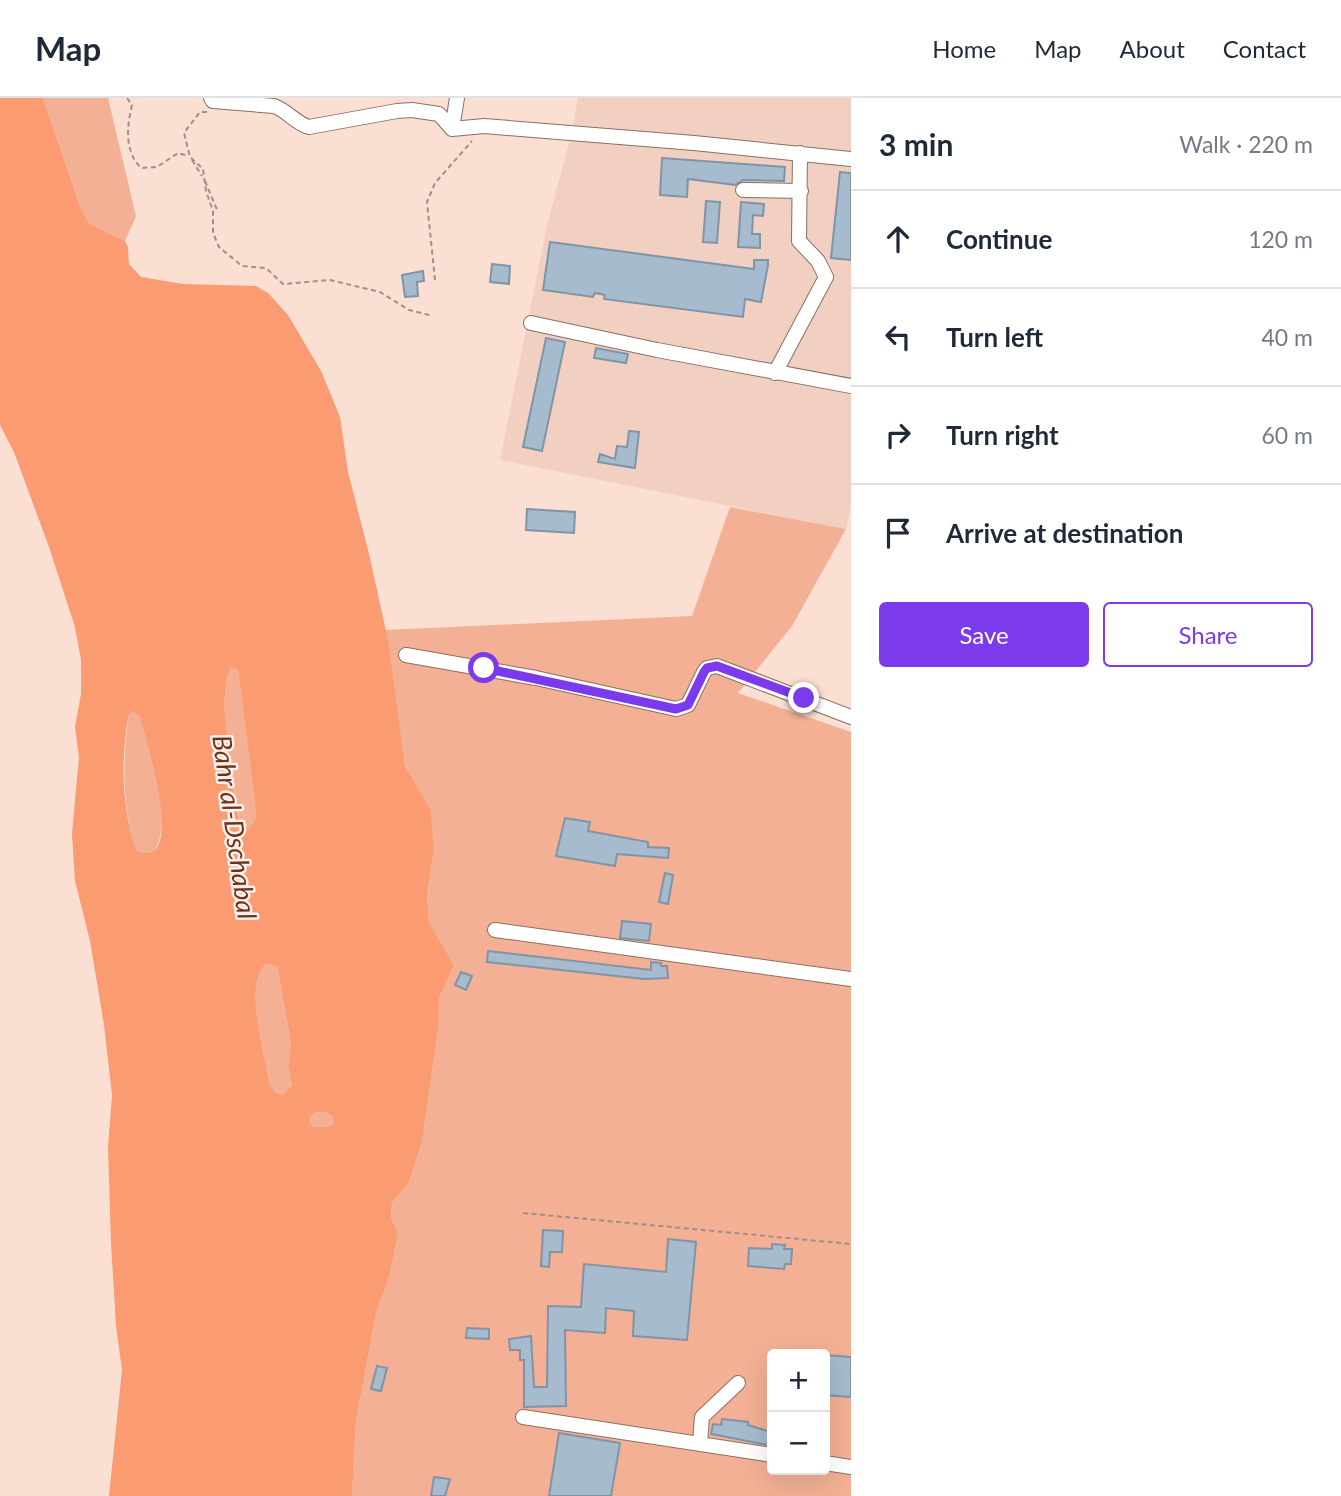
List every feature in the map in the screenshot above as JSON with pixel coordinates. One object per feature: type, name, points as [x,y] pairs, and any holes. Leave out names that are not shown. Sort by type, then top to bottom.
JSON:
[{"type":"street","points":[[452,129],[457,98]]},
{"type":"street","points":[[211,105],[213,101],[274,106],[309,127],[412,110],[439,114],[452,129]]},
{"type":"street","points":[[452,129],[484,127],[851,159]]},
{"type":"street","points":[[775,373],[826,277],[818,261],[799,241],[800,153]]},
{"type":"street","points":[[743,190],[801,191]]},
{"type":"street","points":[[531,323],[851,386]]},
{"type":"street","points":[[406,655],[536,678],[676,709],[688,705],[704,672],[707,668],[717,666],[851,717]]},
{"type":"street","points":[[495,930],[851,979]]},
{"type":"street","points":[[700,1443],[702,1417],[738,1383]]},
{"type":"street","points":[[523,1417],[767,1454]]},
{"type":"street","points":[[830,1464],[851,1467]]},
{"type":"path","points":[[127,98],[132,104],[127,134],[135,161],[141,168],[157,167],[178,153],[190,157],[211,192],[218,212]]},
{"type":"path","points":[[211,105],[200,112],[184,133],[190,157],[202,169],[219,247],[229,257],[242,266],[266,268],[283,284],[330,280],[380,292],[409,310],[433,316]]},
{"type":"path","points":[[435,280],[427,202],[435,183],[484,127]]},
{"type":"path","points":[[523,1213],[851,1244]]},
{"type":"shaded area","points":[[43,98],[108,98],[136,216],[125,241],[90,224],[81,209]]},
{"type":"shaded area","points":[[578,98],[851,98],[851,505],[846,529],[500,460],[546,230]]},
{"type":"shaded area","points":[[730,507],[846,529],[792,626],[738,693],[851,732],[851,1496],[352,1496],[356,1421],[376,1313],[390,1274],[398,1233],[391,1218],[392,1203],[409,1182],[422,1142],[439,1023],[439,998],[454,965],[429,922],[427,894],[434,851],[431,810],[405,766],[385,630],[692,616]]},
{"type":"shaded area","points":[[231,668],[238,670],[255,803],[256,818],[249,828],[241,821],[235,805],[224,705],[227,676]]},
{"type":"shaded area","points":[[129,714],[139,714],[144,727],[161,807],[158,843],[152,854],[136,851],[128,817],[124,766]]},
{"type":"shaded area","points":[[265,965],[277,967],[291,1045],[288,1065],[292,1085],[283,1095],[276,1093],[269,1083],[256,1004],[259,975]]},
{"type":"shaded area","points":[[316,1112],[325,1112],[332,1116],[334,1121],[331,1126],[313,1127],[310,1116]]},
{"type":"water","name":"Bahr al-Dschabal","points":[[0,98],[43,98],[81,209],[90,224],[125,241],[129,264],[141,277],[183,284],[256,286],[268,293],[288,315],[321,371],[340,417],[348,472],[388,640],[405,766],[431,810],[434,851],[427,894],[429,922],[454,965],[439,998],[439,1023],[422,1142],[409,1182],[392,1203],[391,1218],[398,1233],[390,1274],[376,1313],[356,1421],[352,1496],[109,1496],[122,1370],[116,1326],[111,1243],[108,1148],[112,1095],[90,941],[75,881],[72,834],[79,757],[75,727],[81,694],[81,660],[75,627],[49,547],[14,452],[0,425]],"holes":[[[231,668],[238,670],[255,803],[256,818],[249,828],[241,821],[235,805],[224,705],[227,676]],[[134,712],[139,715],[160,799],[162,823],[159,842],[151,852],[136,850],[125,801],[124,748],[129,714]],[[265,965],[277,967],[291,1045],[288,1065],[292,1085],[283,1095],[276,1093],[269,1083],[258,1022],[256,989],[259,975]],[[316,1112],[325,1112],[332,1116],[334,1121],[331,1126],[313,1127],[310,1116]]]},
{"type":"building","points":[[662,158],[785,167],[784,181],[743,180],[735,185],[688,179],[687,197],[660,195]]},
{"type":"building","points":[[840,172],[851,173],[851,260],[831,258]]},
{"type":"building","points":[[706,201],[720,202],[717,243],[703,242]]},
{"type":"building","points":[[741,202],[764,204],[763,216],[753,215],[752,234],[760,234],[760,248],[738,247]]},
{"type":"building","points":[[550,242],[754,269],[754,260],[768,260],[761,302],[745,299],[743,317],[604,299],[605,295],[595,293],[593,297],[543,290]]},
{"type":"building","points":[[492,264],[510,266],[509,284],[490,282]]},
{"type":"building","points":[[423,271],[424,281],[417,282],[418,296],[405,297],[402,275]]},
{"type":"building","points":[[546,338],[565,342],[542,451],[523,447]]},
{"type":"building","points":[[596,348],[628,354],[626,363],[594,358]]},
{"type":"building","points":[[629,431],[639,432],[635,468],[598,462],[600,454],[615,459],[617,446],[627,447]]},
{"type":"building","points":[[527,509],[575,512],[574,533],[526,530]]},
{"type":"building","points":[[565,818],[590,822],[588,831],[648,842],[648,847],[669,848],[668,858],[617,854],[615,866],[556,856]]},
{"type":"building","points":[[665,873],[673,875],[668,904],[659,902]]},
{"type":"building","points":[[622,921],[651,924],[649,941],[620,938]]},
{"type":"building","points":[[488,951],[651,970],[651,962],[661,963],[661,966],[667,966],[668,978],[644,979],[487,962]]},
{"type":"building","points":[[461,972],[472,976],[466,990],[455,985]]},
{"type":"building","points":[[543,1230],[563,1231],[562,1252],[550,1252],[549,1267],[541,1266]]},
{"type":"building","points":[[668,1239],[696,1242],[687,1340],[633,1336],[634,1311],[606,1308],[605,1333],[565,1330],[566,1406],[524,1407],[524,1360],[520,1360],[520,1350],[510,1350],[509,1339],[531,1336],[534,1387],[547,1387],[548,1306],[581,1307],[584,1264],[666,1272]]},
{"type":"building","points":[[772,1244],[785,1245],[784,1249],[792,1249],[791,1264],[785,1264],[784,1269],[748,1266],[749,1248],[772,1249]]},
{"type":"building","points":[[467,1328],[489,1329],[489,1339],[466,1338]]},
{"type":"building","points":[[830,1355],[851,1357],[851,1397],[830,1395]]},
{"type":"building","points":[[377,1366],[387,1368],[381,1391],[371,1389]]},
{"type":"building","points":[[722,1419],[748,1422],[748,1425],[767,1431],[767,1445],[711,1434],[713,1424],[721,1425]]},
{"type":"building","points":[[559,1433],[620,1443],[611,1496],[549,1496]]},
{"type":"building","points":[[434,1477],[450,1479],[445,1496],[431,1496]]},
{"type":"route","points":[[484,668],[676,709],[683,708],[692,701],[704,672],[707,668],[717,666],[726,667],[804,698]]}]
